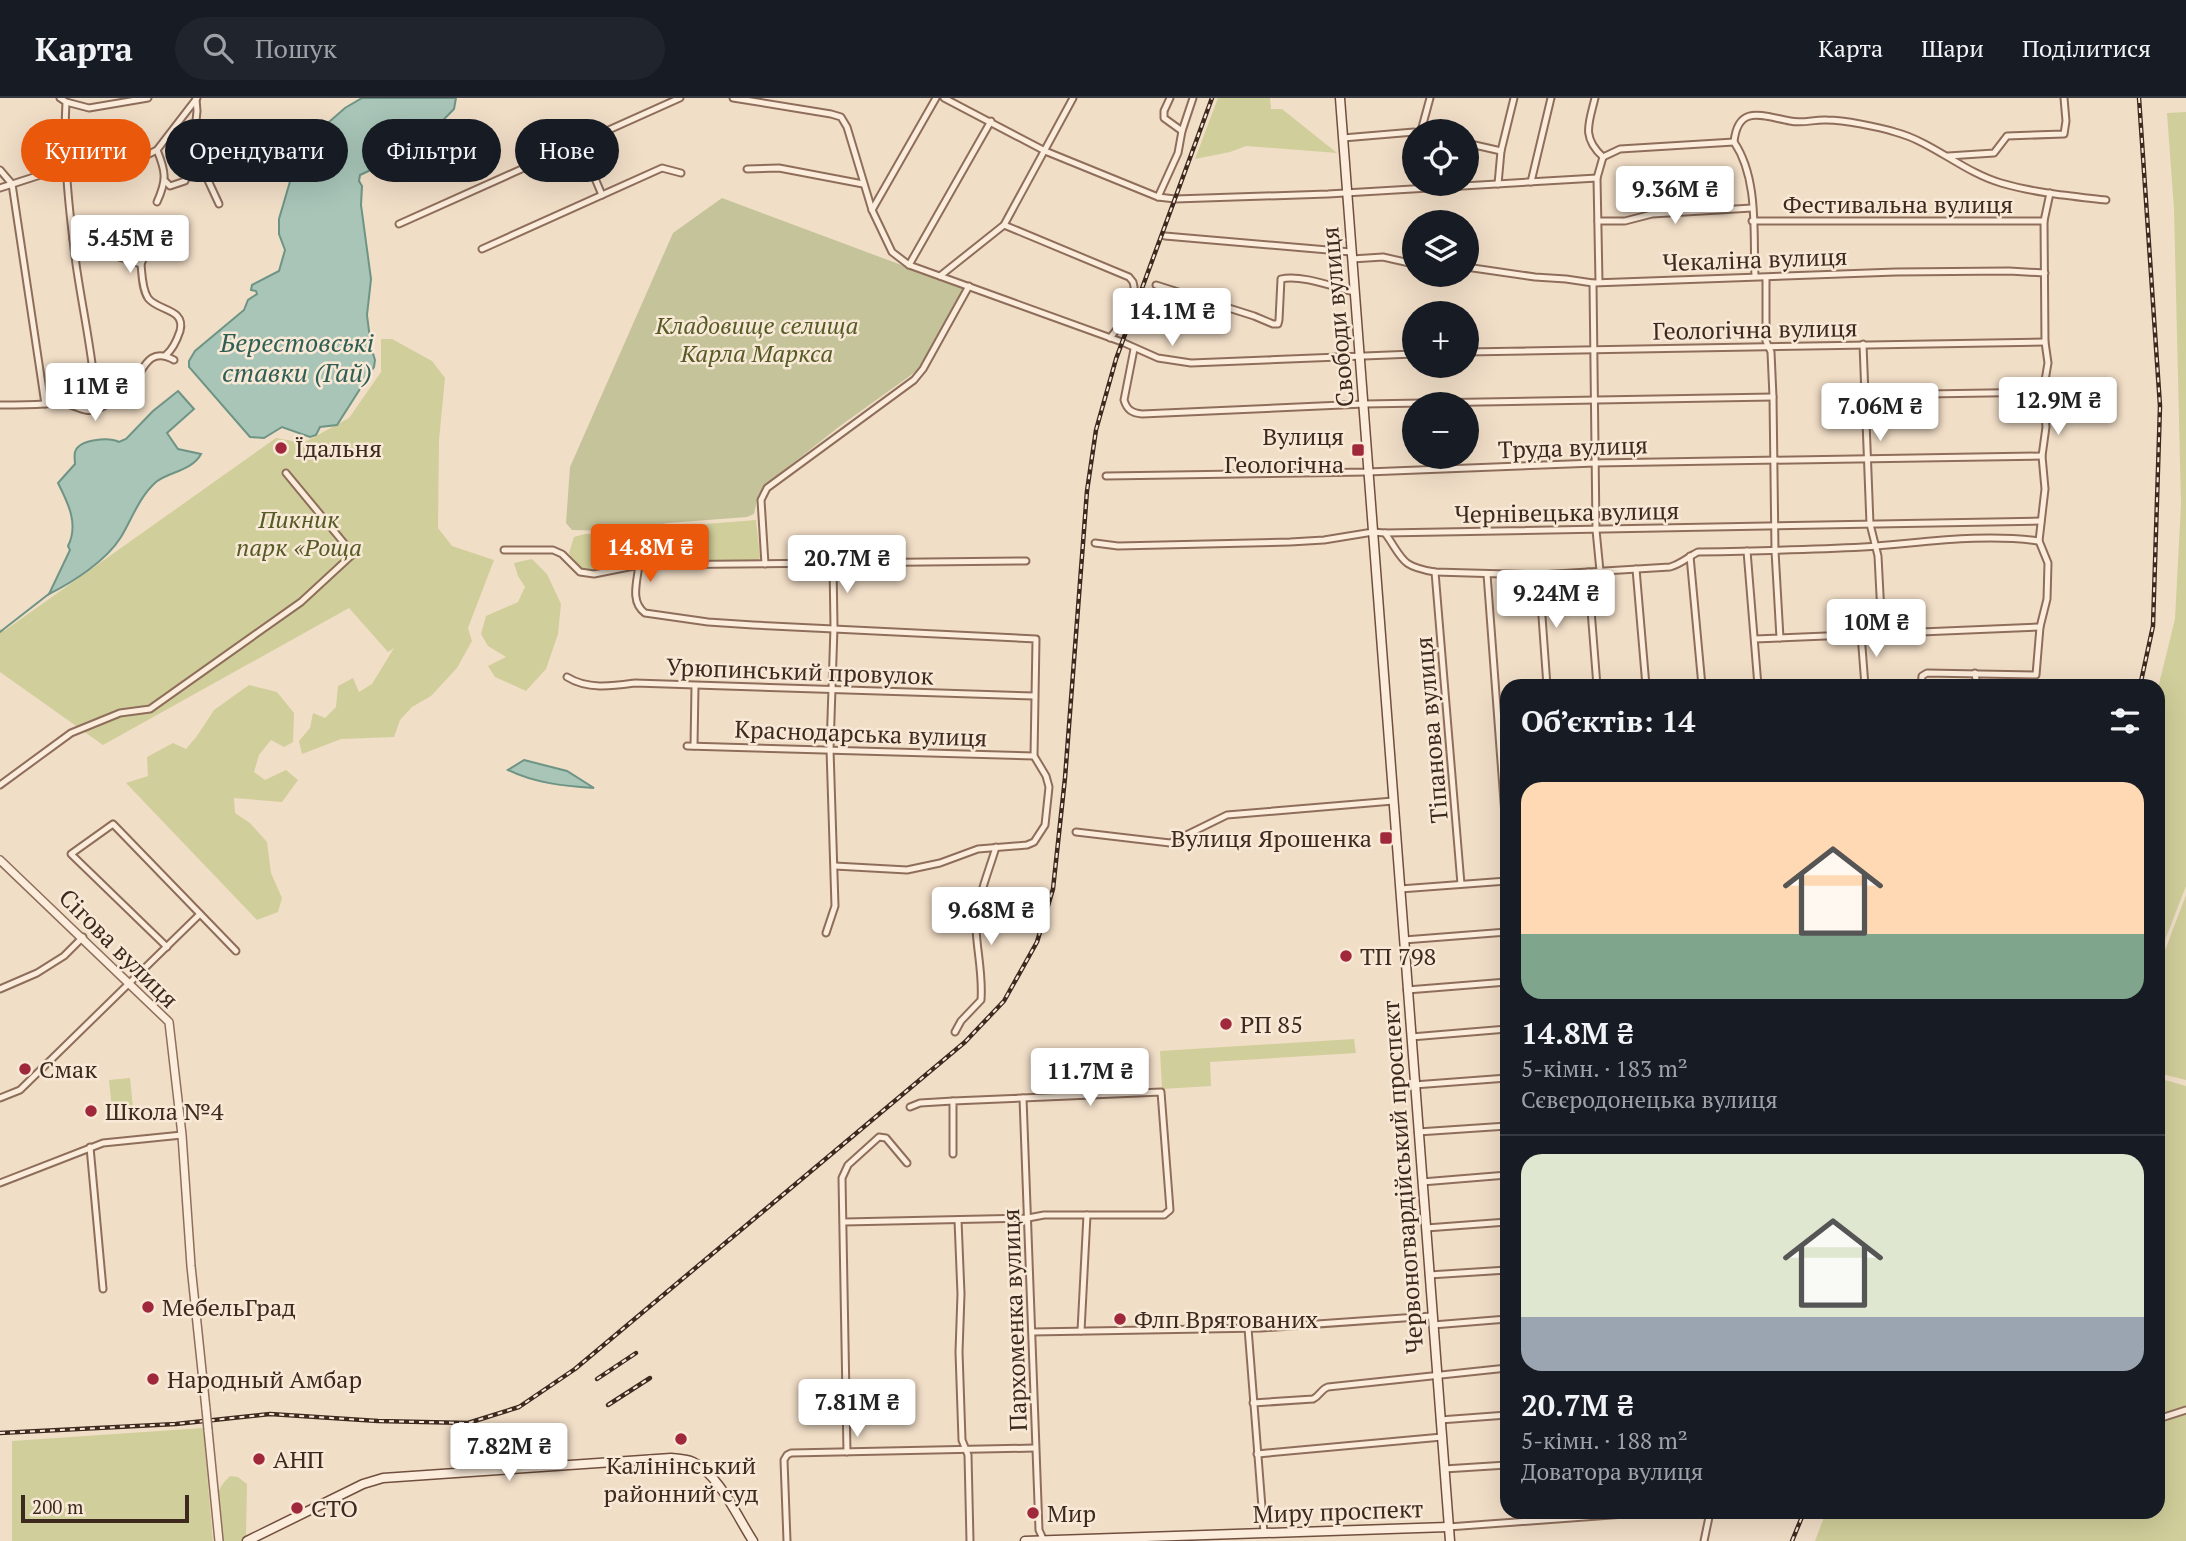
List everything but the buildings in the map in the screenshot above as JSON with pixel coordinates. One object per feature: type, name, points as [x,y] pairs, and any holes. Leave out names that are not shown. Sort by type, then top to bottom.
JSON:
[{"type":"main road","name":"Свободи вулиця","points":[[1340,98],[1375,558]]},
{"type":"main road","name":"Червоногвардійський проспект","points":[[1375,558],[1450,1541]]},
{"type":"main road","points":[[247,1541],[363,1484],[383,1478],[671,1458],[684,1459],[705,1470],[752,1541]]},
{"type":"main road","name":"Миру проспект","points":[[1026,1541],[1448,1527]]},
{"type":"street","points":[[64,119],[63,100],[89,108],[148,98]]},
{"type":"street","points":[[151,153],[157,150],[197,98]]},
{"type":"street","points":[[196,119],[197,98]]},
{"type":"street","points":[[619,125],[680,98]]},
{"type":"street","points":[[733,98],[841,117],[847,127],[872,210],[892,252],[909,265],[1158,358],[1191,363],[1402,354]]},
{"type":"street","points":[[872,210],[936,98]]},
{"type":"street","points":[[944,98],[1045,151],[1158,197],[1179,200],[1597,178]]},
{"type":"street","points":[[940,276],[1004,225],[1073,98]]},
{"type":"street","points":[[1170,98],[1164,118],[1182,131]]},
{"type":"street","points":[[1158,197],[1178,153],[1193,98]]},
{"type":"street","points":[[1424,119],[1430,98]]},
{"type":"street","points":[[1498,184],[1501,151],[1514,98]]},
{"type":"street","points":[[1531,182],[1551,98]]},
{"type":"street","points":[[1595,98],[1588,133],[1595,149],[1603,157]]},
{"type":"street","points":[[1948,156],[1989,155],[1994,153],[2007,136],[2064,134],[2064,98]]},
{"type":"street","points":[[1755,276],[1752,197],[1743,157],[1734,142],[1738,122],[1752,116],[1801,122],[1826,120],[1898,132],[1948,156],[1984,178],[2050,193],[2106,200]]},
{"type":"street","points":[[909,265],[991,121]]},
{"type":"street","points":[[1343,138],[1402,133]]},
{"type":"street","points":[[1600,571],[1596,530],[1594,350],[1597,178],[1603,157],[1620,149],[1734,142]]},
{"type":"street","points":[[1479,146],[1501,151]]},
{"type":"street","points":[[157,150],[165,169]]},
{"type":"street","points":[[482,249],[662,168],[681,173]]},
{"type":"street","points":[[747,169],[779,168],[863,184]]},
{"type":"street","points":[[0,170],[12,184],[45,404]]},
{"type":"street","points":[[399,224],[515,172]]},
{"type":"street","points":[[0,188],[21,181]]},
{"type":"street","points":[[157,202],[165,181]]},
{"type":"street","points":[[67,182],[73,239],[95,372],[97,409]]},
{"type":"street","points":[[166,182],[170,186],[182,182]]},
{"type":"street","points":[[209,182],[219,204]]},
{"type":"street","points":[[596,182],[602,195]]},
{"type":"street","points":[[1922,679],[1927,674],[2036,675],[2040,627],[2047,599],[2048,563],[2039,541],[2045,489],[2042,456],[2046,427],[2043,392],[2048,363],[2045,342],[2044,220],[2050,193]]},
{"type":"street","name":"Фестивальна вулиця","points":[[1598,221],[1625,220],[1652,214],[1752,208]]},
{"type":"street","name":"Фестивальна вулиця","points":[[1752,222],[2044,220]]},
{"type":"street","points":[[1004,225],[1129,277],[1133,282],[1134,293],[1130,309],[1110,338]]},
{"type":"street","points":[[149,231],[149,246],[141,264],[148,299],[173,312],[182,325],[178,339],[166,355]]},
{"type":"street","points":[[1165,236],[1383,257],[1402,261]]},
{"type":"street","points":[[73,239],[100,246],[116,256],[141,264]]},
{"type":"street","name":"Чекаліна вулиця","points":[[1479,269],[1596,282],[1896,272],[2045,273]]},
{"type":"street","points":[[1156,285],[1273,324],[1278,324],[1279,320],[1281,279],[1287,277],[1306,280],[1354,292]]},
{"type":"street","points":[[1766,278],[1766,341],[1769,347],[1773,397],[1775,461],[1774,551],[1780,638]]},
{"type":"street","points":[[765,564],[761,500],[766,488],[914,380],[923,369],[969,286]]},
{"type":"street","name":"Геологічна вулиця","points":[[1479,352],[2045,342]]},
{"type":"street","points":[[1863,344],[1870,524],[1878,556],[1882,634]]},
{"type":"street","points":[[1134,349],[1124,400],[1126,407],[1133,413],[1594,398],[1773,397]]},
{"type":"street","points":[[0,405],[67,404],[83,410],[97,409],[132,385],[146,363],[166,355],[174,360]]},
{"type":"street","points":[[1865,395],[2043,392]]},
{"type":"street","name":"Труда вулиця","points":[[1105,476],[1367,472],[1595,463],[2042,456]]},
{"type":"street","points":[[0,785],[71,733],[120,713],[150,709],[301,602],[353,554],[286,473]]},
{"type":"street","name":"Чернівецька вулиця","points":[[1095,543],[1118,546],[1324,540],[1373,532],[2041,521]]},
{"type":"street","points":[[1385,533],[1408,566],[1435,572],[1539,575],[1679,565],[1698,552],[1774,551],[1958,538],[2011,537],[2039,541]]},
{"type":"street","points":[[504,550],[553,550],[562,554],[580,572],[594,574],[639,565],[1026,561]]},
{"type":"street","points":[[1747,551],[1758,679]]},
{"type":"street","points":[[1690,556],[1701,679]]},
{"type":"street","points":[[826,933],[835,906],[830,749],[833,564]]},
{"type":"street","points":[[639,565],[635,601],[645,613],[708,622],[1037,640],[1034,756],[1049,787],[1045,825],[1034,842],[1027,845],[978,849],[940,863],[907,870],[835,866]]},
{"type":"street","points":[[1636,569],[1645,679]]},
{"type":"street","name":"Тіпанова вулиця","points":[[1435,572],[1461,884]]},
{"type":"street","points":[[1588,572],[1596,679]]},
{"type":"street","points":[[1487,574],[1500,748]]},
{"type":"street","points":[[1539,575],[1546,679]]},
{"type":"street","points":[[1755,639],[2040,627]]},
{"type":"street","points":[[1861,634],[1864,679]]},
{"type":"street","points":[[1975,673],[1975,679]]},
{"type":"street","name":"Урюпинський провулок","points":[[567,677],[595,686],[635,683],[1034,696]]},
{"type":"street","name":"Краснодарська вулиця","points":[[695,686],[691,746],[1034,756]]},
{"type":"street","points":[[1076,832],[1170,843],[1227,815],[1393,802]]},
{"type":"street","points":[[166,947],[71,854],[113,824],[236,951]]},
{"type":"street","points":[[955,1032],[961,1021],[981,1000],[982,975],[976,926],[978,909],[996,847]]},
{"type":"street","name":"Сігова вулиця","points":[[0,860],[169,1022],[182,1135],[191,1266],[219,1541]]},
{"type":"street","points":[[1400,889],[1500,881]]},
{"type":"street","points":[[0,1098],[20,1090],[200,914]]},
{"type":"street","points":[[1404,940],[1500,933]]},
{"type":"street","points":[[0,989],[37,973],[64,956],[83,937]]},
{"type":"street","points":[[1407,990],[1500,983]]},
{"type":"street","points":[[1411,1037],[1500,1030]]},
{"type":"street","points":[[1415,1085],[1500,1078]]},
{"type":"street","points":[[844,1222],[1028,1218],[1044,1215],[1164,1215],[1170,1210],[1161,1092],[953,1101],[920,1103],[910,1107]]},
{"type":"street","name":"Пархоменка вулиця","points":[[1023,1098],[1035,1448],[1040,1530],[1044,1541]]},
{"type":"street","points":[[953,1101],[953,1154]]},
{"type":"street","points":[[1418,1132],[1500,1126]]},
{"type":"street","points":[[0,1182],[103,1143],[182,1135]]},
{"type":"street","points":[[847,1452],[842,1178],[848,1165],[882,1136],[906,1163]]},
{"type":"street","points":[[90,1147],[103,1289]]},
{"type":"street","points":[[1422,1182],[1500,1176]]},
{"type":"street","points":[[1081,1331],[1087,1215]]},
{"type":"street","points":[[958,1220],[962,1440],[968,1455],[970,1541]]},
{"type":"street","points":[[1426,1228],[1500,1223]]},
{"type":"street","points":[[1429,1275],[1500,1270]]},
{"type":"street","points":[[1032,1332],[1500,1319]]},
{"type":"street","points":[[1248,1328],[1264,1533]]},
{"type":"street","points":[[1253,1403],[1313,1399],[1328,1387],[1500,1369]]},
{"type":"street","points":[[2165,1416],[2186,1409]]},
{"type":"street","points":[[1440,1420],[1500,1416]]},
{"type":"street","points":[[1257,1454],[1441,1437]]},
{"type":"street","points":[[788,1541],[784,1460],[791,1453],[1035,1448]]},
{"type":"street","points":[[1444,1469],[1500,1465]]},
{"type":"street","name":"Миру проспект","points":[[1448,1527],[1557,1519]]},
{"type":"street","points":[[1704,1541],[1709,1519]]},
{"type":"green space","points":[[1218,98],[1270,98],[1271,109],[1282,109],[1337,153],[1246,146],[1195,159]]},
{"type":"green space","points":[[2186,112],[2186,886],[2165,940],[2165,679],[2160,679],[2175,619],[2181,504],[2174,209],[2167,113]]},
{"type":"green space","name":"Кладовище селища Карла Маркса","points":[[722,198],[963,288],[918,370],[840,426],[764,486],[758,496],[754,514],[620,531],[572,530],[566,523],[570,467],[673,233]]},
{"type":"green space","name":"Пикник парк «Роща","points":[[381,339],[392,339],[432,361],[445,378],[439,440],[438,528],[452,546],[494,560],[468,628],[472,641],[457,668],[431,696],[412,707],[400,720],[394,737],[341,739],[302,754],[299,741],[310,728],[313,713],[325,718],[336,707],[338,686],[353,678],[359,692],[372,684],[394,648],[388,652],[349,608],[103,745],[0,672],[0,629],[4,631],[276,438],[303,443],[349,418],[381,372]]},
{"type":"green space","points":[[756,520],[760,557],[758,561],[639,563],[595,571],[574,563],[569,553],[574,537],[585,534],[619,534]]},
{"type":"green space","points":[[532,559],[547,574],[561,604],[558,634],[546,669],[526,691],[495,677],[488,666],[506,657],[488,646],[481,634],[486,616],[518,602],[525,587],[514,563]]},
{"type":"green space","points":[[249,685],[277,692],[294,713],[293,742],[284,747],[271,740],[259,755],[254,772],[265,780],[286,770],[298,780],[282,802],[234,798],[235,813],[250,823],[267,842],[271,873],[282,898],[278,912],[257,920],[126,783],[148,776],[147,757],[173,743],[186,749],[214,710]]},
{"type":"green space","points":[[2186,895],[2186,1080],[2165,1075],[2165,950]]},
{"type":"green space","points":[[1354,1039],[1356,1053],[1210,1062],[1211,1086],[1162,1089],[1160,1051]]},
{"type":"green space","points":[[130,1078],[134,1117],[113,1119],[109,1080]]},
{"type":"green space","points":[[2165,1080],[2186,1086],[2186,1541],[1815,1541],[1823,1519],[2165,1519]]},
{"type":"green space","points":[[203,1428],[213,1541],[12,1541],[12,1441]]},
{"type":"green space","points":[[230,1476],[238,1477],[247,1484],[246,1536],[242,1541],[219,1541],[216,1498],[223,1483]]},
{"type":"water","name":"Берестовські ставки (Гай)","points":[[362,98],[456,98],[454,109],[444,119],[362,119],[362,174],[359,181],[362,186],[361,205],[371,279],[367,315],[374,367],[337,425],[320,427],[316,435],[310,437],[282,427],[264,438],[250,437],[189,367],[189,361],[195,351],[244,310],[248,300],[257,294],[251,290],[252,285],[279,271],[285,250],[279,234],[279,219],[290,182],[348,182],[348,119],[332,119]]},
{"type":"water","name":"Берестовські ставки (Гай)","points":[[178,391],[194,409],[167,433],[178,449],[201,454],[186,468],[156,482],[140,501],[115,546],[78,577],[49,594],[70,550],[68,546],[72,530],[68,506],[58,483],[75,464],[78,448],[95,440],[119,442],[126,439],[153,411]]},
{"type":"water","points":[[524,760],[567,771],[594,788],[539,781],[508,770]]},
{"type":"waterway","points":[[0,632],[50,593]]},
{"type":"railway","points":[[0,1433],[176,1424],[270,1414],[468,1423],[519,1407],[575,1369],[965,1042],[1004,1001],[1037,942],[1053,889],[1065,778],[1087,491],[1096,430],[1116,359],[1212,98]]},
{"type":"railway","points":[[2139,98],[2160,406],[2153,626],[2142,679]]},
{"type":"railway","points":[[597,1379],[636,1353]]},
{"type":"railway","points":[[608,1405],[650,1378]]},
{"type":"railway","points":[[1792,1541],[1801,1519]]},
{"type":"place","name":"Їдальня","points":[[281,448]]},
{"type":"place","name":"Вулиця Геологічна","points":[[1358,450]]},
{"type":"place","name":"Вулиця Ярошенка","points":[[1386,838]]},
{"type":"place","name":"ТП 798","points":[[1346,956]]},
{"type":"place","name":"РП 85","points":[[1226,1024]]},
{"type":"place","name":"Смак","points":[[25,1069]]},
{"type":"place","name":"Школа №4","points":[[91,1111]]},
{"type":"place","name":"МебельГрад","points":[[148,1307]]},
{"type":"place","name":"Флп Врятованих","points":[[1120,1319]]},
{"type":"place","name":"Народный Амбар","points":[[153,1379]]},
{"type":"place","name":"Калінінський районний суд","points":[[681,1439]]},
{"type":"place","name":"АНП","points":[[259,1459]]},
{"type":"place","name":"СТО","points":[[297,1508]]},
{"type":"place","name":"Мир","points":[[1033,1513]]}]
